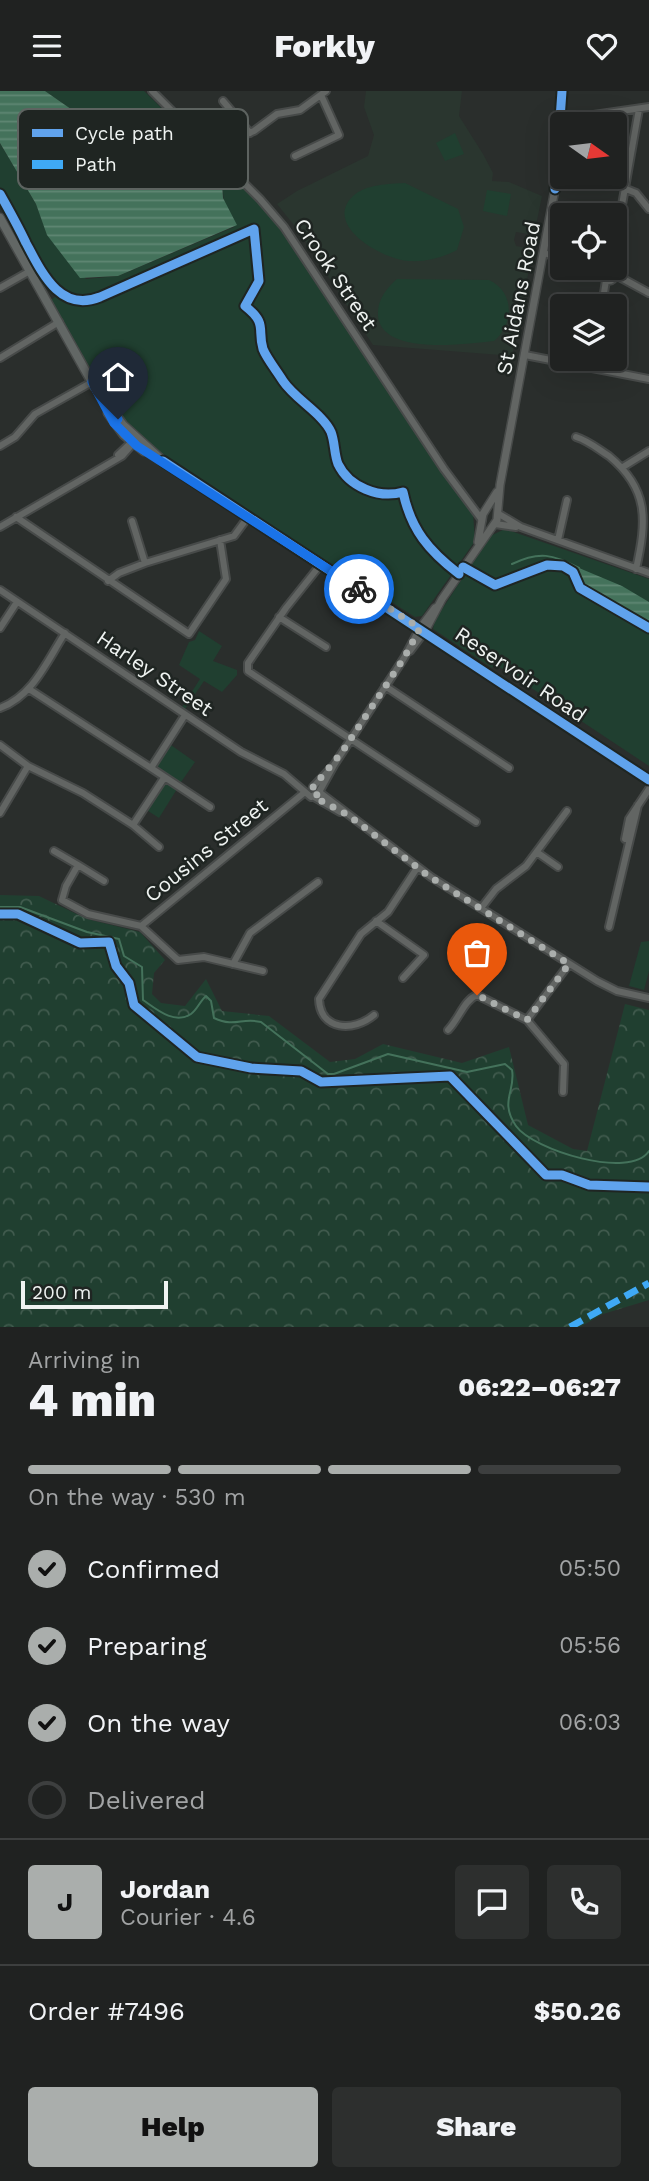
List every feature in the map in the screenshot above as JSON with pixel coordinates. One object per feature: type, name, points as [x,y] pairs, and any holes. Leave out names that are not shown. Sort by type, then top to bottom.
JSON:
[{"type":"main road","name":"Reservoir Road","points":[[0,218],[92,382],[134,441],[649,780]]},
{"type":"street","name":"Crook Street","points":[[152,91],[170,109]]},
{"type":"street","name":"St Aidans Road","points":[[560,112],[564,91]]},
{"type":"street","points":[[248,131],[250,133],[277,114],[300,110],[324,93],[340,138],[294,157]]},
{"type":"street","points":[[222,100],[230,109]]},
{"type":"street","points":[[612,112],[649,107]]},
{"type":"street","points":[[627,183],[639,109]]},
{"type":"street","name":"Crook Street","points":[[248,188],[284,227],[482,520]]},
{"type":"street","name":"St Aidans Road","points":[[495,524],[554,189]]},
{"type":"street","points":[[623,203],[626,189],[639,195],[649,209]]},
{"type":"street","points":[[544,253],[550,255]]},
{"type":"street","points":[[0,288],[30,271]]},
{"type":"street","points":[[623,280],[649,293]]},
{"type":"street","points":[[0,358],[59,322]]},
{"type":"street","points":[[525,355],[550,360]]},
{"type":"street","points":[[610,371],[649,379]]},
{"type":"street","points":[[0,446],[15,437],[35,414],[92,382]]},
{"type":"street","points":[[576,437],[588,442],[623,467],[637,485],[647,514],[636,569]]},
{"type":"street","points":[[0,527],[125,454],[134,441]]},
{"type":"street","points":[[623,467],[649,451]]},
{"type":"street","name":"St Aidans Road","points":[[482,520],[500,485]]},
{"type":"street","name":"Crook Street","points":[[465,497],[487,508]]},
{"type":"street","points":[[558,540],[567,500]]},
{"type":"street","points":[[487,508],[521,527]]},
{"type":"street","points":[[16,517],[108,581],[191,633],[226,579],[220,540]]},
{"type":"street","points":[[108,581],[145,563],[235,534],[248,517]]},
{"type":"street","points":[[482,520],[521,527],[649,573]]},
{"type":"street","name":"Cousins Street","points":[[472,554],[482,520]]},
{"type":"street","points":[[132,521],[145,563]]},
{"type":"street","name":"Cousins Street","points":[[141,926],[295,802],[312,792],[334,765],[472,554],[495,524]]},
{"type":"street","points":[[321,564],[279,617],[248,663],[249,672],[476,822]]},
{"type":"street","name":"Harley Street","points":[[0,590],[246,755],[348,815],[417,868],[569,964],[610,988],[649,999]]},
{"type":"street","points":[[0,628],[17,602]]},
{"type":"street","points":[[279,617],[326,647]]},
{"type":"street","points":[[0,708],[13,703],[29,689],[65,633]]},
{"type":"street","points":[[386,686],[509,768]]},
{"type":"street","points":[[29,689],[210,807]]},
{"type":"street","points":[[150,768],[186,715]]},
{"type":"street","points":[[0,745],[28,766],[75,789],[132,825],[159,847]]},
{"type":"street","points":[[0,813],[28,766]]},
{"type":"street","points":[[132,825],[164,778]]},
{"type":"street","points":[[608,927],[629,826],[649,789]]},
{"type":"street","points":[[482,907],[496,889],[538,853],[567,811]]},
{"type":"street","points":[[54,851],[104,881]]},
{"type":"street","points":[[538,853],[558,867]]},
{"type":"street","points":[[78,865],[62,895],[66,904],[88,914],[141,926],[174,958],[204,957],[263,971]]},
{"type":"street","points":[[374,1014],[351,1027],[342,1027],[321,1014],[319,999],[361,934],[388,912],[417,868]]},
{"type":"street","points":[[233,964],[237,951],[250,933],[318,882]]},
{"type":"street","points":[[376,921],[424,955],[403,978]]},
{"type":"street","points":[[527,1020],[569,964]]},
{"type":"street","points":[[449,1030],[458,1021],[467,1002],[477,995],[527,1020],[564,1064],[564,1092]]},
{"type":"shaded area","points":[[0,91],[45,91],[71,109],[18,109],[18,174],[0,143]]},
{"type":"shaded area","points":[[366,91],[462,91],[459,116],[493,173],[492,181],[509,182],[542,196],[534,235],[516,232],[514,240],[516,246],[533,249],[512,356],[373,345],[297,229],[277,204],[297,191],[368,156],[374,135],[364,107]]},
{"type":"shaded area","points":[[27,189],[222,189],[223,198],[237,225],[118,276],[80,278],[47,235],[36,204]]},
{"type":"shaded area","points":[[579,568],[622,586],[649,602],[649,626],[580,586]]},
{"type":"green space","points":[[45,91],[144,91],[162,109],[71,109]]},
{"type":"green space","points":[[455,133],[464,154],[445,161],[436,143]]},
{"type":"green space","points":[[0,143],[18,174],[18,189],[27,189],[48,235],[86,279],[118,276],[234,227],[224,202],[223,189],[244,189],[269,213],[440,471],[473,513],[475,541],[422,616],[415,617],[176,465],[137,437],[104,395],[50,300],[59,295],[39,269],[0,192]]},
{"type":"green space","points":[[405,183],[458,209],[464,227],[457,250],[428,260],[398,259],[372,248],[351,229],[345,219],[345,207],[353,196],[371,187]]},
{"type":"green space","points":[[487,190],[511,194],[507,216],[483,211]]},
{"type":"green space","points":[[397,279],[489,280],[498,285],[507,300],[509,309],[505,326],[494,341],[427,345],[394,337],[383,329],[378,310],[383,295]]},
{"type":"green space","points":[[505,529],[649,579],[649,766],[495,664],[492,668],[433,629],[435,620],[490,536]]},
{"type":"green space","points":[[199,631],[222,646],[213,661],[237,670],[237,675],[222,692],[204,681],[185,709],[182,707],[200,679],[179,665],[189,642],[195,640]]},
{"type":"green space","points":[[168,743],[195,762],[179,785],[156,765]]},
{"type":"green space","points":[[164,780],[177,789],[159,818],[145,809]]},
{"type":"green space","points":[[0,895],[39,896],[87,919],[140,932],[165,960],[154,973],[152,994],[161,1003],[185,1006],[206,979],[222,1011],[269,1016],[330,1062],[355,1059],[383,1044],[462,1063],[509,1047],[528,1125],[573,1149],[587,1151],[625,1004],[649,1010],[649,1300],[603,1314],[580,1327],[0,1327]]},
{"type":"green space","points":[[649,941],[649,971],[644,990],[629,986],[641,942]]},
{"type":"waterway","points":[[512,564],[530,557],[546,556],[579,568]]},
{"type":"waterway","points":[[0,907],[20,907],[87,932],[119,939],[124,956],[142,967],[143,1000],[172,1017],[191,1014],[206,996],[211,1001],[214,1018],[228,1022],[261,1022],[328,1074],[388,1054],[467,1072],[505,1064],[512,1070],[513,1077],[508,1103],[511,1117],[526,1135],[561,1152],[603,1162],[623,1163],[639,1159],[649,1151]]},
{"type":"marked path","points":[[570,1327],[649,1283]]},
{"type":"cycle path","points":[[560,112],[562,91]]},
{"type":"cycle path","points":[[0,194],[46,277],[63,295],[74,300],[86,301],[100,297],[254,229],[259,281],[245,306],[257,317],[261,342],[267,357],[288,388],[327,425],[338,464],[349,479],[375,492],[403,492],[416,529],[430,548],[459,574]]},
{"type":"cycle path","points":[[163,461],[649,780]]},
{"type":"cycle path","points":[[463,567],[495,585],[547,565],[563,566],[573,572],[580,588],[649,628]]},
{"type":"cycle path","points":[[0,914],[18,914],[80,943],[109,942],[116,966],[129,983],[134,1005],[197,1057],[251,1068],[301,1071],[321,1082],[450,1076],[546,1175],[562,1175],[589,1185],[649,1187]]},
{"type":"way so far","points":[[359,589],[420,628],[404,658],[334,765],[313,787],[320,792],[314,797],[348,815],[430,877],[482,907],[569,964],[527,1020],[477,995]]},
{"type":"route","points":[[118,419],[92,382],[114,423],[146,453],[163,461],[359,589]]}]
